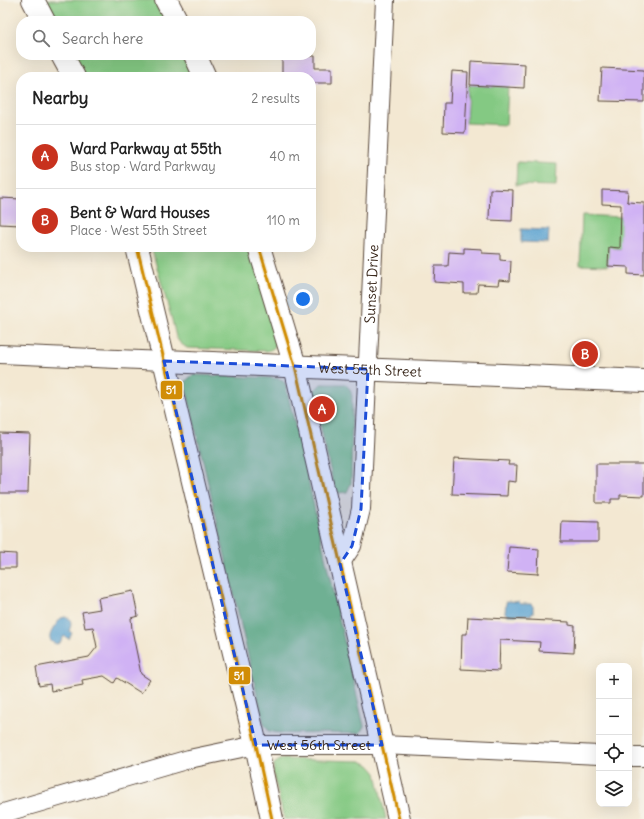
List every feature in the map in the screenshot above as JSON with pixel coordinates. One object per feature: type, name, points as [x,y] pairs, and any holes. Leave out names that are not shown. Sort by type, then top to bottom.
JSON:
[{"type":"main road","points":[[33,0],[41,16]]},
{"type":"main road","points":[[166,0],[174,16]]},
{"type":"main road","points":[[65,60],[71,72]]},
{"type":"main road","points":[[197,60],[203,72]]},
{"type":"main road","points":[[138,252],[256,745],[272,819]]},
{"type":"main road","points":[[261,252],[295,366],[399,819]]},
{"type":"main road","name":"West 55th Street","points":[[164,361],[644,381]]},
{"type":"street","name":"Sunset Drive","points":[[340,564],[352,546],[361,509],[385,0]]},
{"type":"street","name":"West 55th Street","points":[[0,354],[164,361]]},
{"type":"street","name":"West 56th Street","points":[[0,814],[189,760],[256,745],[382,745],[596,755]]},
{"type":"street","points":[[632,756],[644,757]]},
{"type":"highlighted area","points":[[164,361],[368,369],[361,509],[352,546],[340,564],[382,745],[256,745]]},
{"type":"green space","points":[[45,0],[157,0],[165,16],[53,16]]},
{"type":"green space","points":[[76,60],[185,60],[191,72],[82,72]]},
{"type":"green space","points":[[468,85],[508,87],[506,125],[466,123]]},
{"type":"green space","points":[[517,162],[557,164],[556,186],[516,185]]},
{"type":"green space","points":[[582,215],[621,217],[626,248],[609,247],[608,266],[580,265]]},
{"type":"green space","points":[[152,252],[254,252],[276,344],[273,349],[267,351],[187,348],[180,343],[176,337]]},
{"type":"green space","points":[[194,375],[273,378],[280,379],[285,383],[364,726],[360,733],[282,733],[269,731],[264,724],[187,392],[186,382]]},
{"type":"green space","points":[[321,384],[345,384],[350,389],[352,396],[351,483],[347,492],[338,493],[334,487],[313,392]]},
{"type":"green space","points":[[281,759],[361,761],[369,765],[376,773],[386,819],[284,819],[273,772],[274,764]]},
{"type":"water","points":[[521,229],[549,230],[548,243],[521,242]]},
{"type":"water","points":[[507,601],[519,602],[521,604],[531,604],[533,606],[533,613],[531,615],[507,615],[505,613]]},
{"type":"water","points":[[61,618],[69,618],[71,624],[69,631],[72,633],[69,639],[64,636],[61,642],[57,644],[52,642],[50,640],[51,632]]},
{"type":"building","points":[[282,60],[315,60],[315,68],[332,68],[332,83],[316,83],[316,72],[282,72]]},
{"type":"building","points":[[471,61],[525,64],[524,88],[470,85]]},
{"type":"building","points":[[602,68],[644,70],[644,102],[600,101]]},
{"type":"building","points":[[452,71],[468,72],[465,133],[443,132],[444,103],[450,103]]},
{"type":"building","points":[[490,189],[513,190],[512,221],[489,220]]},
{"type":"building","points":[[602,190],[628,191],[627,202],[644,203],[644,275],[628,274],[628,267],[608,266],[609,247],[620,248],[621,205],[602,204]]},
{"type":"building","points":[[0,198],[16,199],[16,225],[0,224]]},
{"type":"building","points":[[464,248],[482,249],[482,253],[500,254],[500,260],[511,261],[510,281],[499,280],[498,285],[478,284],[477,293],[464,293],[464,284],[434,282],[435,266],[448,266],[449,252],[464,253]]},
{"type":"building","points":[[0,433],[30,434],[28,493],[0,493]]},
{"type":"building","points":[[454,458],[509,461],[508,465],[517,465],[516,482],[508,481],[507,496],[452,494]]},
{"type":"building","points":[[596,464],[644,464],[644,496],[620,495],[620,499],[611,499],[611,503],[596,503]]},
{"type":"building","points":[[562,521],[598,522],[598,542],[561,542]]},
{"type":"building","points":[[509,547],[539,549],[538,574],[507,572]]},
{"type":"building","points":[[0,553],[16,554],[16,568],[0,568]]},
{"type":"building","points":[[133,591],[138,616],[131,618],[132,630],[141,674],[150,680],[141,693],[117,678],[114,683],[104,676],[82,680],[83,685],[51,691],[50,684],[39,686],[36,667],[89,657],[97,647],[93,627],[85,628],[82,612],[100,609],[98,598]]},
{"type":"building","points":[[468,617],[569,622],[569,625],[575,626],[574,653],[539,651],[540,642],[500,640],[499,671],[461,669],[462,634],[467,634]]},
{"type":"transit line","name":"51","points":[[138,252],[256,745],[272,819]]},
{"type":"transit line","name":"51","points":[[261,252],[295,366],[399,819]]},
{"type":"place","name":"Bent & Ward Houses","points":[[585,354]]},
{"type":"place","name":"Ward Parkway at 55th","points":[[322,409]]}]
